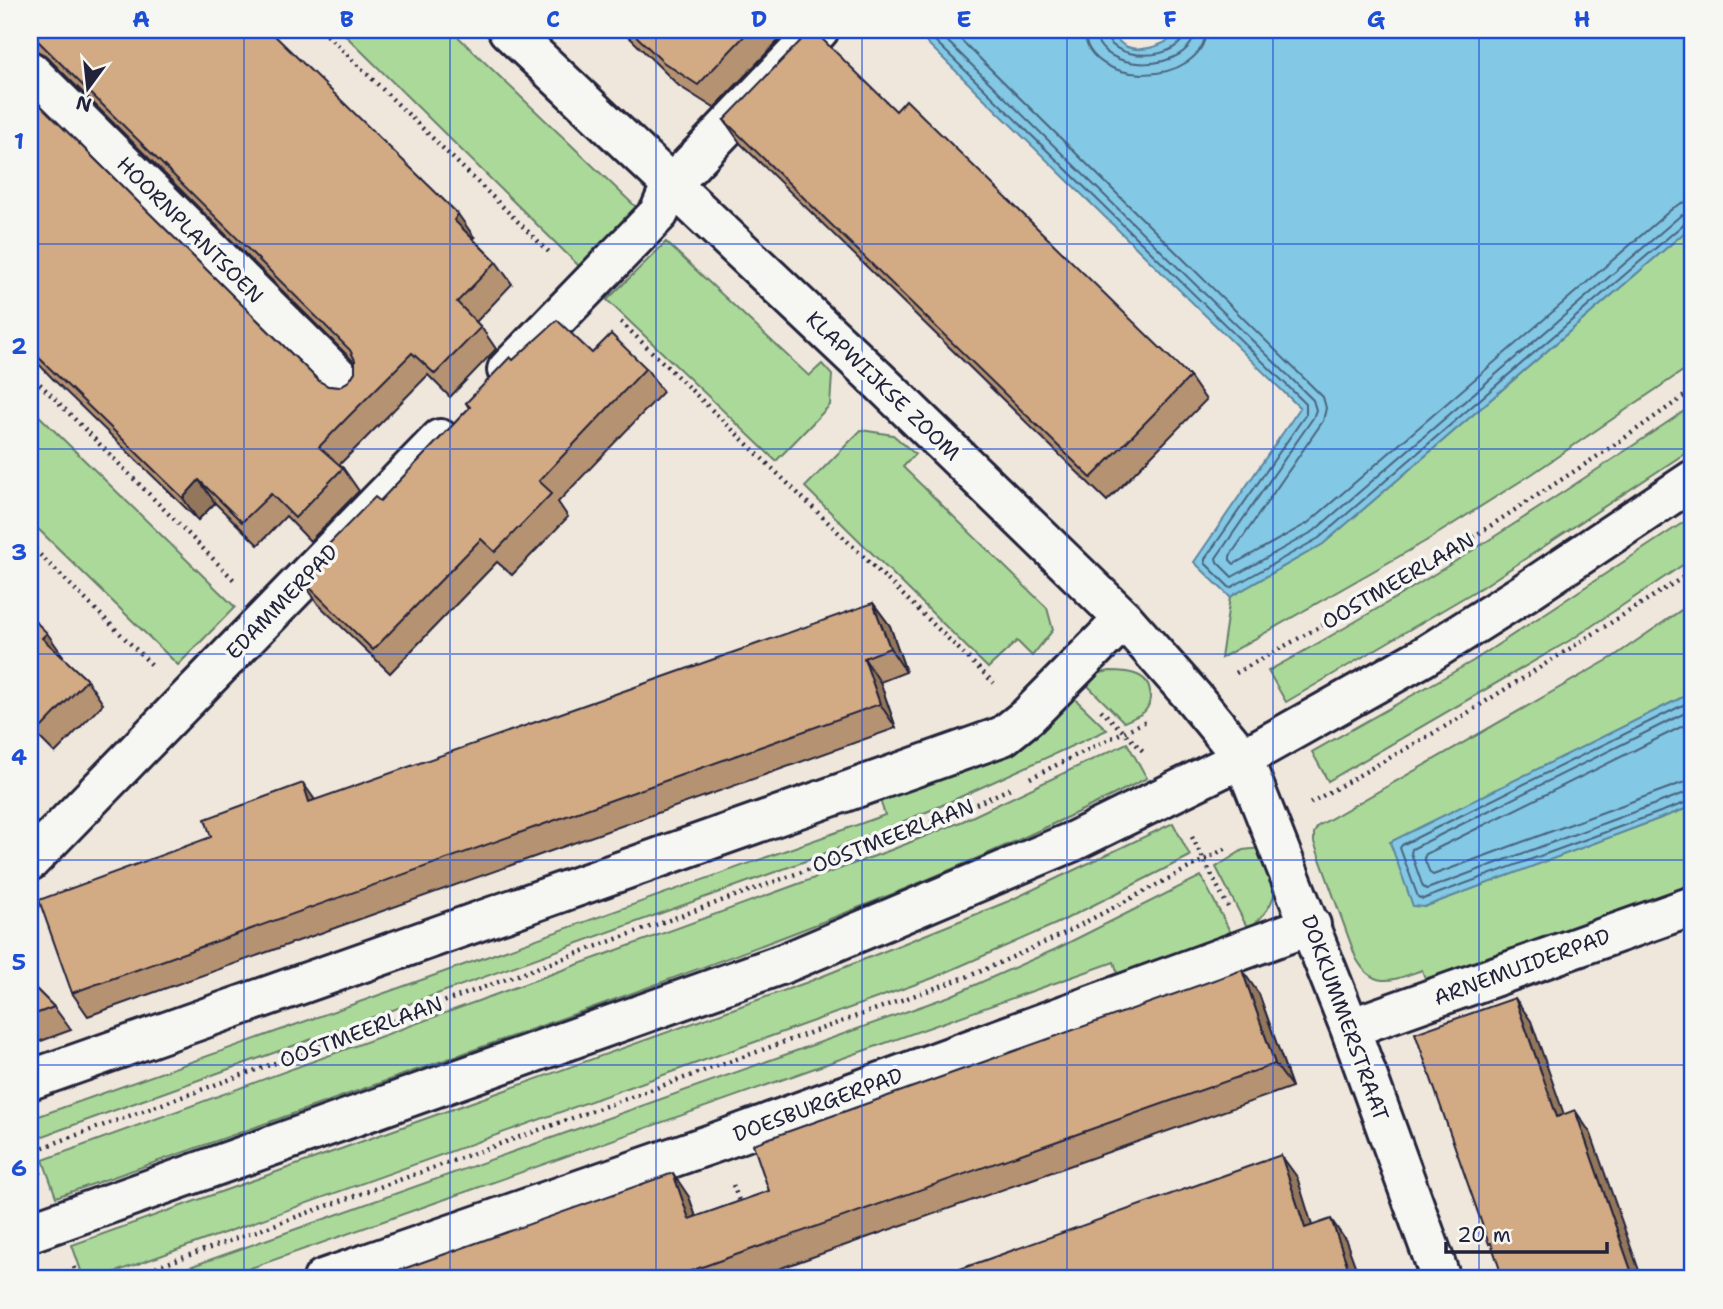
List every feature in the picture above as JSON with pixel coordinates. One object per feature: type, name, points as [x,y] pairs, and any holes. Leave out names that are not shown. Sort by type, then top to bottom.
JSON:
[{"type":"street","name":"KLAPWIJKSE ZOOM","points":[[508,30],[877,379],[1124,620],[1193,696],[1243,758]]},
{"type":"street","name":"EDAMMERPAD","points":[[30,861],[659,213],[671,185],[819,30]]},
{"type":"street","name":"HOORNPLANTSOEN","points":[[30,71],[351,388]]},
{"type":"street","points":[[30,1232],[785,963],[1074,841],[1243,758],[1423,657],[1693,480]]},
{"type":"street","points":[[30,1080],[1003,736],[1028,716],[1124,620]]},
{"type":"street","name":"DOKKUMMERSTRAAT","points":[[1243,758],[1311,925],[1441,1279]]},
{"type":"street","name":"ARNEMUIDERPAD","points":[[1350,1028],[1693,906]]},
{"type":"street","name":"DOESBURGERPAD","points":[[323,1279],[717,1142],[1311,925]]},
{"type":"path","points":[[322,30],[1028,716]]},
{"type":"path","points":[[30,374],[268,615]]},
{"type":"path","name":"OOSTMEERLAAN","points":[[30,1152],[815,867],[974,806],[1193,696],[1423,569],[1693,390]]},
{"type":"path","points":[[30,545],[187,700]]},
{"type":"path","points":[[123,1279],[977,973],[1059,936],[1271,825],[1453,722],[1693,570]]},
{"type":"path","points":[[717,1142],[744,1217]]},
{"type":"green space","points":[[340,30],[451,30],[638,209],[582,269]]},
{"type":"green space","points":[[1693,225],[1693,364],[1532,474],[1426,541],[1221,658],[1230,597],[1323,544]]},
{"type":"green space","points":[[666,242],[809,376],[822,364],[832,375],[830,405],[776,461],[607,300]]},
{"type":"green space","points":[[1693,405],[1693,448],[1487,584],[1286,702],[1268,671],[1377,609],[1484,543]]},
{"type":"green space","points":[[30,407],[235,607],[178,665],[30,521]]},
{"type":"green space","points":[[861,430],[893,435],[915,454],[903,467],[1047,608],[1053,630],[1032,656],[1017,641],[988,668],[805,487]]},
{"type":"green space","points":[[1693,516],[1693,558],[1574,638],[1328,781],[1312,752],[1473,661]]},
{"type":"green space","points":[[1693,602],[1693,692],[1390,843],[1424,907],[1693,806],[1693,889],[1427,984],[1422,970],[1385,980],[1370,975],[1356,958],[1314,842],[1314,833],[1318,826],[1613,657]]},
{"type":"green space","points":[[1110,671],[1131,673],[1143,678],[1150,689],[1148,707],[1144,712],[1124,722],[1084,682]]},
{"type":"green space","points":[[1072,696],[1107,730],[936,808],[811,859],[35,1139],[30,1122],[30,1103],[33,1101],[39,1116],[885,815],[880,800],[1013,753]]},
{"type":"green space","points":[[1127,743],[1147,778],[999,849],[847,912],[616,999],[56,1197],[43,1160],[891,850],[963,821]]},
{"type":"green space","points":[[1173,823],[1190,856],[1058,923],[933,978],[96,1279],[84,1279],[72,1245],[808,982],[1009,901]]},
{"type":"green space","points":[[1261,848],[1274,876],[1274,895],[1259,920],[1248,929],[1216,867],[1243,850]]},
{"type":"green space","points":[[1201,876],[1232,935],[1119,977],[1114,962],[220,1279],[156,1279],[950,996],[1056,949]]},
{"type":"water","points":[[914,30],[1108,30],[1125,46],[1140,49],[1163,43],[1182,30],[1693,30],[1693,225],[1323,544],[1230,597],[1194,562],[1300,408]]},
{"type":"water","points":[[1693,692],[1693,806],[1424,907],[1413,906],[1390,842]]},
{"type":"building","points":[[30,30],[269,30],[458,214],[454,220],[496,262],[457,302],[481,327],[435,374],[412,353],[348,417],[319,447],[343,468],[295,518],[271,494],[242,522],[199,480],[183,498],[30,349],[30,95],[319,381],[328,386],[339,387],[349,381],[355,372],[355,360],[350,350],[30,33]]},
{"type":"building","points":[[630,30],[750,30],[698,85],[663,62]]},
{"type":"building","points":[[811,30],[896,111],[906,100],[1190,377],[1091,478],[724,120]]},
{"type":"building","points":[[557,320],[592,353],[611,334],[646,368],[539,481],[552,493],[495,552],[481,539],[373,650],[302,580],[329,553],[324,549],[375,497],[380,501],[470,407],[466,403],[510,357],[513,360]]},
{"type":"building","points":[[873,603],[890,648],[864,658],[880,704],[72,993],[39,900],[211,837],[205,819],[303,783],[309,802]]},
{"type":"building","points":[[30,616],[47,633],[42,638],[87,680],[39,730],[30,721]]},
{"type":"building","points":[[1242,970],[1275,1064],[668,1279],[375,1279],[673,1173],[689,1219],[769,1191],[753,1144]]},
{"type":"building","points":[[30,983],[54,1007],[30,1016]]},
{"type":"building","points":[[1515,998],[1557,1117],[1575,1110],[1634,1279],[1503,1279],[1415,1033]]},
{"type":"building","points":[[1281,1155],[1305,1228],[1331,1219],[1352,1279],[932,1279]]}]
